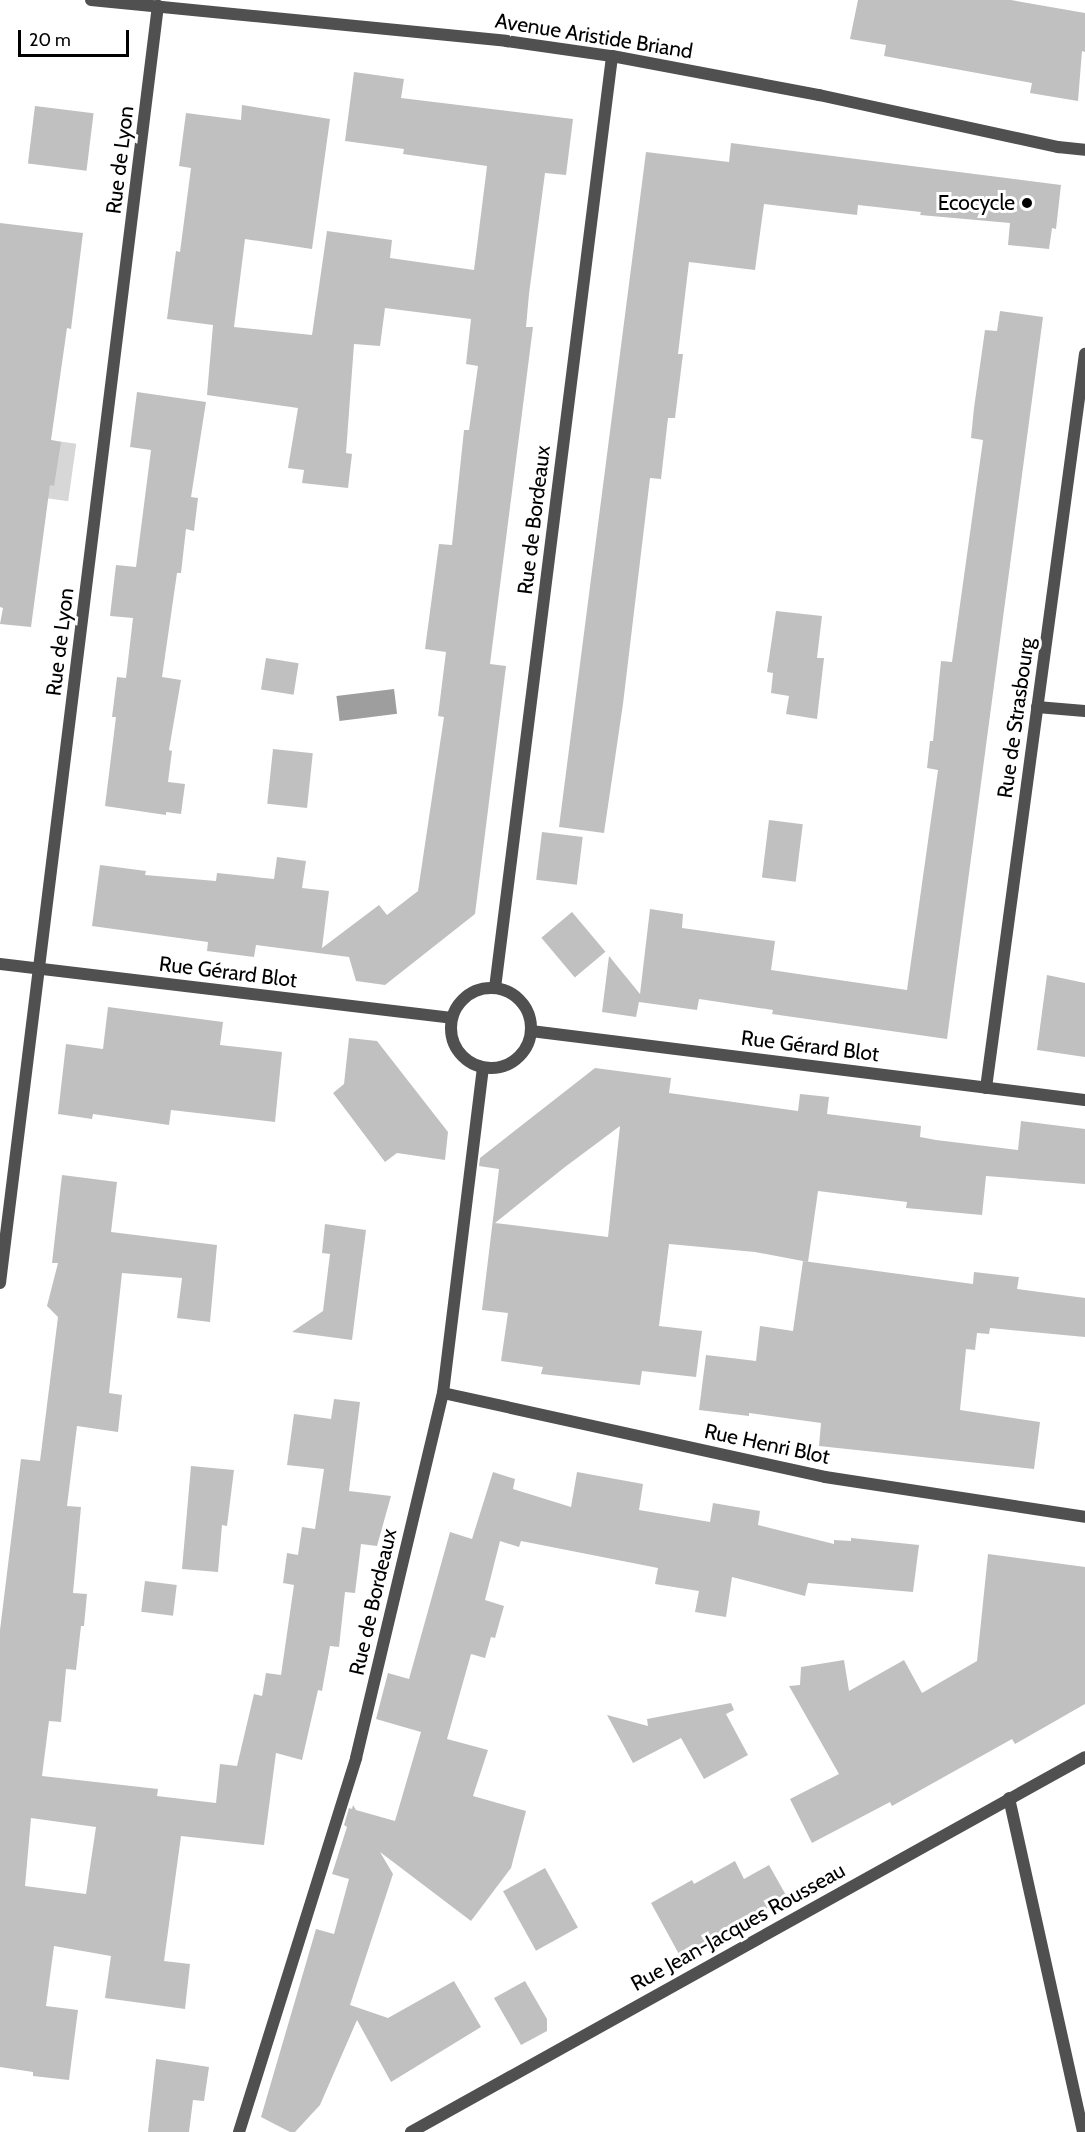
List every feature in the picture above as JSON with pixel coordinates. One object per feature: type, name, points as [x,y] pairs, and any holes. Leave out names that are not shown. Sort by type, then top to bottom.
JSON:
[{"type":"street","name":"Avenue Aristide Briand","points":[[91,0],[506,41],[612,56],[819,95],[1048,145],[1085,150]]},
{"type":"street","name":"Rue de Lyon","points":[[0,1283],[159,6]]},
{"type":"street","name":"Rue de Bordeaux","points":[[495,988],[612,56]]},
{"type":"street","name":"Rue de Strasbourg","points":[[986,1088],[1085,354]]},
{"type":"street","points":[[1037,707],[1085,711]]},
{"type":"street","name":"Rue Gérard Blot","points":[[0,964],[452,1018]]},
{"type":"street","points":[[495,988],[512,995],[525,1007],[531,1031],[528,1044],[510,1064],[483,1067],[471,1063],[461,1055],[453,1038],[452,1018],[456,1008],[473,993],[495,988]]},
{"type":"street","name":"Rue Gérard Blot","points":[[531,1031],[1085,1100]]},
{"type":"street","name":"Rue de Bordeaux","points":[[239,2132],[356,1758],[443,1393],[483,1067]]},
{"type":"street","name":"Rue Henri Blot","points":[[443,1393],[825,1477],[1085,1517]]},
{"type":"street","name":"Rue Jean-Jacques Rousseau","points":[[411,2132],[1085,1757]]},
{"type":"street","points":[[1010,1798],[1083,2132]]},
{"type":"shaded area","points":[[0,433],[76,444],[68,501],[0,492]]},
{"type":"shaded area","points":[[394,689],[397,714],[339,721],[336,696]]},
{"type":"building","points":[[858,0],[1011,0],[1085,13],[1085,52],[1082,51],[1078,101],[1030,93],[1032,83],[884,56],[886,45],[850,39]]},
{"type":"building","points":[[354,72],[404,79],[401,98],[573,119],[566,175],[545,173],[529,294],[526,327],[533,327],[490,664],[506,666],[475,914],[385,985],[356,981],[349,957],[256,945],[254,957],[207,951],[208,942],[92,926],[100,865],[146,871],[145,875],[216,881],[217,873],[274,879],[277,857],[306,861],[302,888],[329,891],[322,948],[379,905],[387,915],[418,891],[444,717],[438,716],[446,652],[425,649],[439,544],[452,545],[464,430],[469,430],[478,366],[466,364],[471,319],[385,308],[380,346],[354,344],[346,453],[352,454],[348,488],[302,483],[304,470],[288,468],[298,408],[207,395],[213,325],[167,319],[176,251],[180,252],[191,168],[179,166],[186,113],[241,120],[242,105],[330,119],[312,249],[245,239],[234,327],[312,335],[327,231],[392,240],[390,258],[474,270],[487,166],[403,154],[404,149],[345,141]]},
{"type":"building","points":[[35,106],[94,113],[86,171],[28,164]]},
{"type":"building","points":[[731,143],[1061,185],[1056,229],[1052,228],[1049,249],[1008,245],[1010,223],[920,215],[921,212],[858,205],[857,215],[764,204],[755,270],[689,262],[678,354],[683,354],[675,418],[668,418],[661,479],[650,478],[623,704],[604,833],[559,827],[646,152],[729,162]]},
{"type":"building","points":[[0,223],[83,233],[71,329],[67,328],[51,440],[61,442],[54,486],[50,485],[31,627],[0,624],[3,608],[0,607]]},
{"type":"building","points":[[1000,311],[1043,317],[947,1039],[772,1014],[773,1010],[699,999],[697,1010],[639,1002],[636,1017],[602,1012],[609,956],[640,994],[650,909],[683,914],[682,928],[775,941],[771,970],[907,990],[938,770],[927,768],[930,741],[933,741],[941,661],[952,662],[983,440],[971,438],[974,408],[985,330],[997,331]]},
{"type":"building","points":[[137,392],[206,402],[191,497],[198,498],[194,531],[186,529],[181,573],[177,573],[162,677],[181,680],[169,750],[172,751],[168,782],[185,784],[181,814],[166,812],[166,815],[105,806],[116,717],[112,717],[117,677],[126,678],[133,618],[110,616],[116,565],[136,567],[151,450],[130,447]]},
{"type":"building","points":[[776,611],[822,616],[817,658],[824,658],[817,719],[786,714],[789,696],[771,693],[773,673],[767,672]]},
{"type":"building","points":[[266,658],[299,663],[294,695],[261,690]]},
{"type":"building","points":[[273,749],[313,753],[307,808],[267,804]]},
{"type":"building","points":[[769,820],[803,824],[796,882],[762,878]]},
{"type":"building","points":[[542,832],[583,837],[577,885],[536,880]]},
{"type":"building","points":[[572,912],[605,952],[575,978],[541,938]]},
{"type":"building","points":[[1047,975],[1085,983],[1085,1057],[1037,1050]]},
{"type":"building","points":[[108,1007],[223,1022],[220,1045],[282,1052],[275,1122],[171,1110],[169,1125],[93,1114],[92,1119],[58,1114],[66,1044],[103,1049]]},
{"type":"building","points":[[349,1038],[377,1041],[448,1132],[445,1160],[397,1153],[385,1162],[333,1093],[344,1084]]},
{"type":"building","points":[[595,1068],[671,1078],[669,1093],[798,1111],[800,1094],[829,1097],[827,1114],[921,1126],[920,1137],[936,1140],[1018,1150],[1021,1121],[1085,1129],[1085,1184],[986,1176],[982,1215],[906,1208],[907,1202],[818,1191],[808,1262],[755,1252],[669,1244],[659,1326],[702,1331],[696,1377],[642,1371],[640,1385],[541,1374],[543,1367],[501,1361],[508,1313],[482,1310],[499,1169],[479,1166],[480,1158]],"holes":[[[620,1126],[608,1237],[495,1223]]]},
{"type":"building","points":[[62,1175],[117,1182],[111,1232],[217,1245],[210,1322],[177,1318],[182,1278],[122,1273],[109,1393],[122,1395],[118,1432],[77,1426],[67,1506],[81,1507],[73,1593],[87,1594],[84,1626],[81,1626],[76,1670],[66,1669],[61,1722],[49,1721],[42,1776],[158,1789],[157,1796],[216,1803],[220,1764],[237,1766],[254,1694],[262,1696],[266,1673],[281,1675],[294,1585],[283,1583],[287,1553],[298,1555],[302,1527],[315,1529],[324,1469],[287,1465],[294,1414],[331,1419],[334,1399],[360,1402],[349,1491],[391,1496],[377,1546],[361,1544],[355,1593],[345,1592],[339,1647],[330,1646],[322,1691],[318,1690],[302,1760],[276,1753],[264,1845],[181,1836],[164,1961],[190,1964],[185,2009],[105,1998],[111,1956],[54,1946],[46,2006],[78,2010],[69,2080],[33,2076],[33,2072],[0,2067],[0,1630],[21,1459],[40,1461],[58,1317],[47,1306],[58,1263],[52,1263]],"holes":[[[31,1818],[96,1827],[86,1894],[25,1886]]]},
{"type":"building","points":[[325,1224],[366,1230],[352,1340],[292,1332],[323,1311],[330,1254],[322,1253]]},
{"type":"building","points":[[803,1261],[973,1284],[974,1272],[1019,1277],[1017,1289],[1085,1298],[1085,1337],[990,1328],[989,1334],[977,1333],[975,1350],[966,1349],[960,1410],[1040,1422],[1034,1469],[819,1446],[821,1423],[749,1413],[749,1416],[699,1410],[706,1355],[756,1361],[760,1326],[793,1331]]},
{"type":"building","points":[[191,1466],[234,1470],[227,1526],[222,1525],[218,1572],[182,1569]]},
{"type":"building","points":[[493,1472],[515,1479],[513,1489],[571,1507],[577,1472],[643,1484],[639,1510],[710,1522],[713,1503],[760,1511],[758,1525],[834,1544],[834,1540],[851,1541],[851,1538],[919,1545],[913,1592],[808,1583],[805,1596],[732,1577],[726,1617],[695,1612],[699,1591],[655,1584],[658,1568],[521,1541],[519,1547],[500,1541],[485,1600],[504,1606],[495,1638],[491,1637],[485,1658],[471,1654],[447,1739],[488,1750],[473,1796],[526,1811],[511,1868],[471,1921],[380,1852],[393,1874],[350,2005],[388,2018],[454,1981],[481,2027],[391,2082],[357,2020],[320,2105],[295,2132],[290,2132],[261,2117],[316,1929],[334,1934],[349,1879],[332,1874],[347,1827],[344,1825],[349,1808],[352,1809],[353,1805],[356,1810],[395,1821],[421,1732],[376,1719],[388,1673],[409,1679],[450,1532],[472,1539]]},
{"type":"building","points":[[988,1554],[1085,1567],[1085,1704],[1015,1744],[1012,1739],[892,1806],[890,1802],[812,1843],[790,1799],[839,1774],[789,1686],[800,1685],[801,1667],[844,1660],[849,1691],[904,1660],[922,1693],[977,1661]]},
{"type":"building","points":[[145,1581],[177,1585],[173,1616],[141,1612]]},
{"type":"building","points":[[731,1703],[734,1710],[726,1714],[748,1755],[704,1779],[681,1738],[633,1763],[607,1715],[648,1726],[647,1719]]},
{"type":"building","points":[[735,1861],[744,1879],[769,1865],[787,1897],[680,1956],[651,1903],[692,1880],[694,1884]]},
{"type":"building","points":[[545,1868],[578,1927],[536,1951],[503,1891]]},
{"type":"building","points":[[525,1981],[547,2019],[547,2031],[521,2045],[494,1998]]},
{"type":"building","points":[[156,2059],[209,2067],[204,2101],[193,2100],[189,2132],[148,2132]]},
{"type":"place","name":"Ecocycle","points":[[1027,203]]}]
